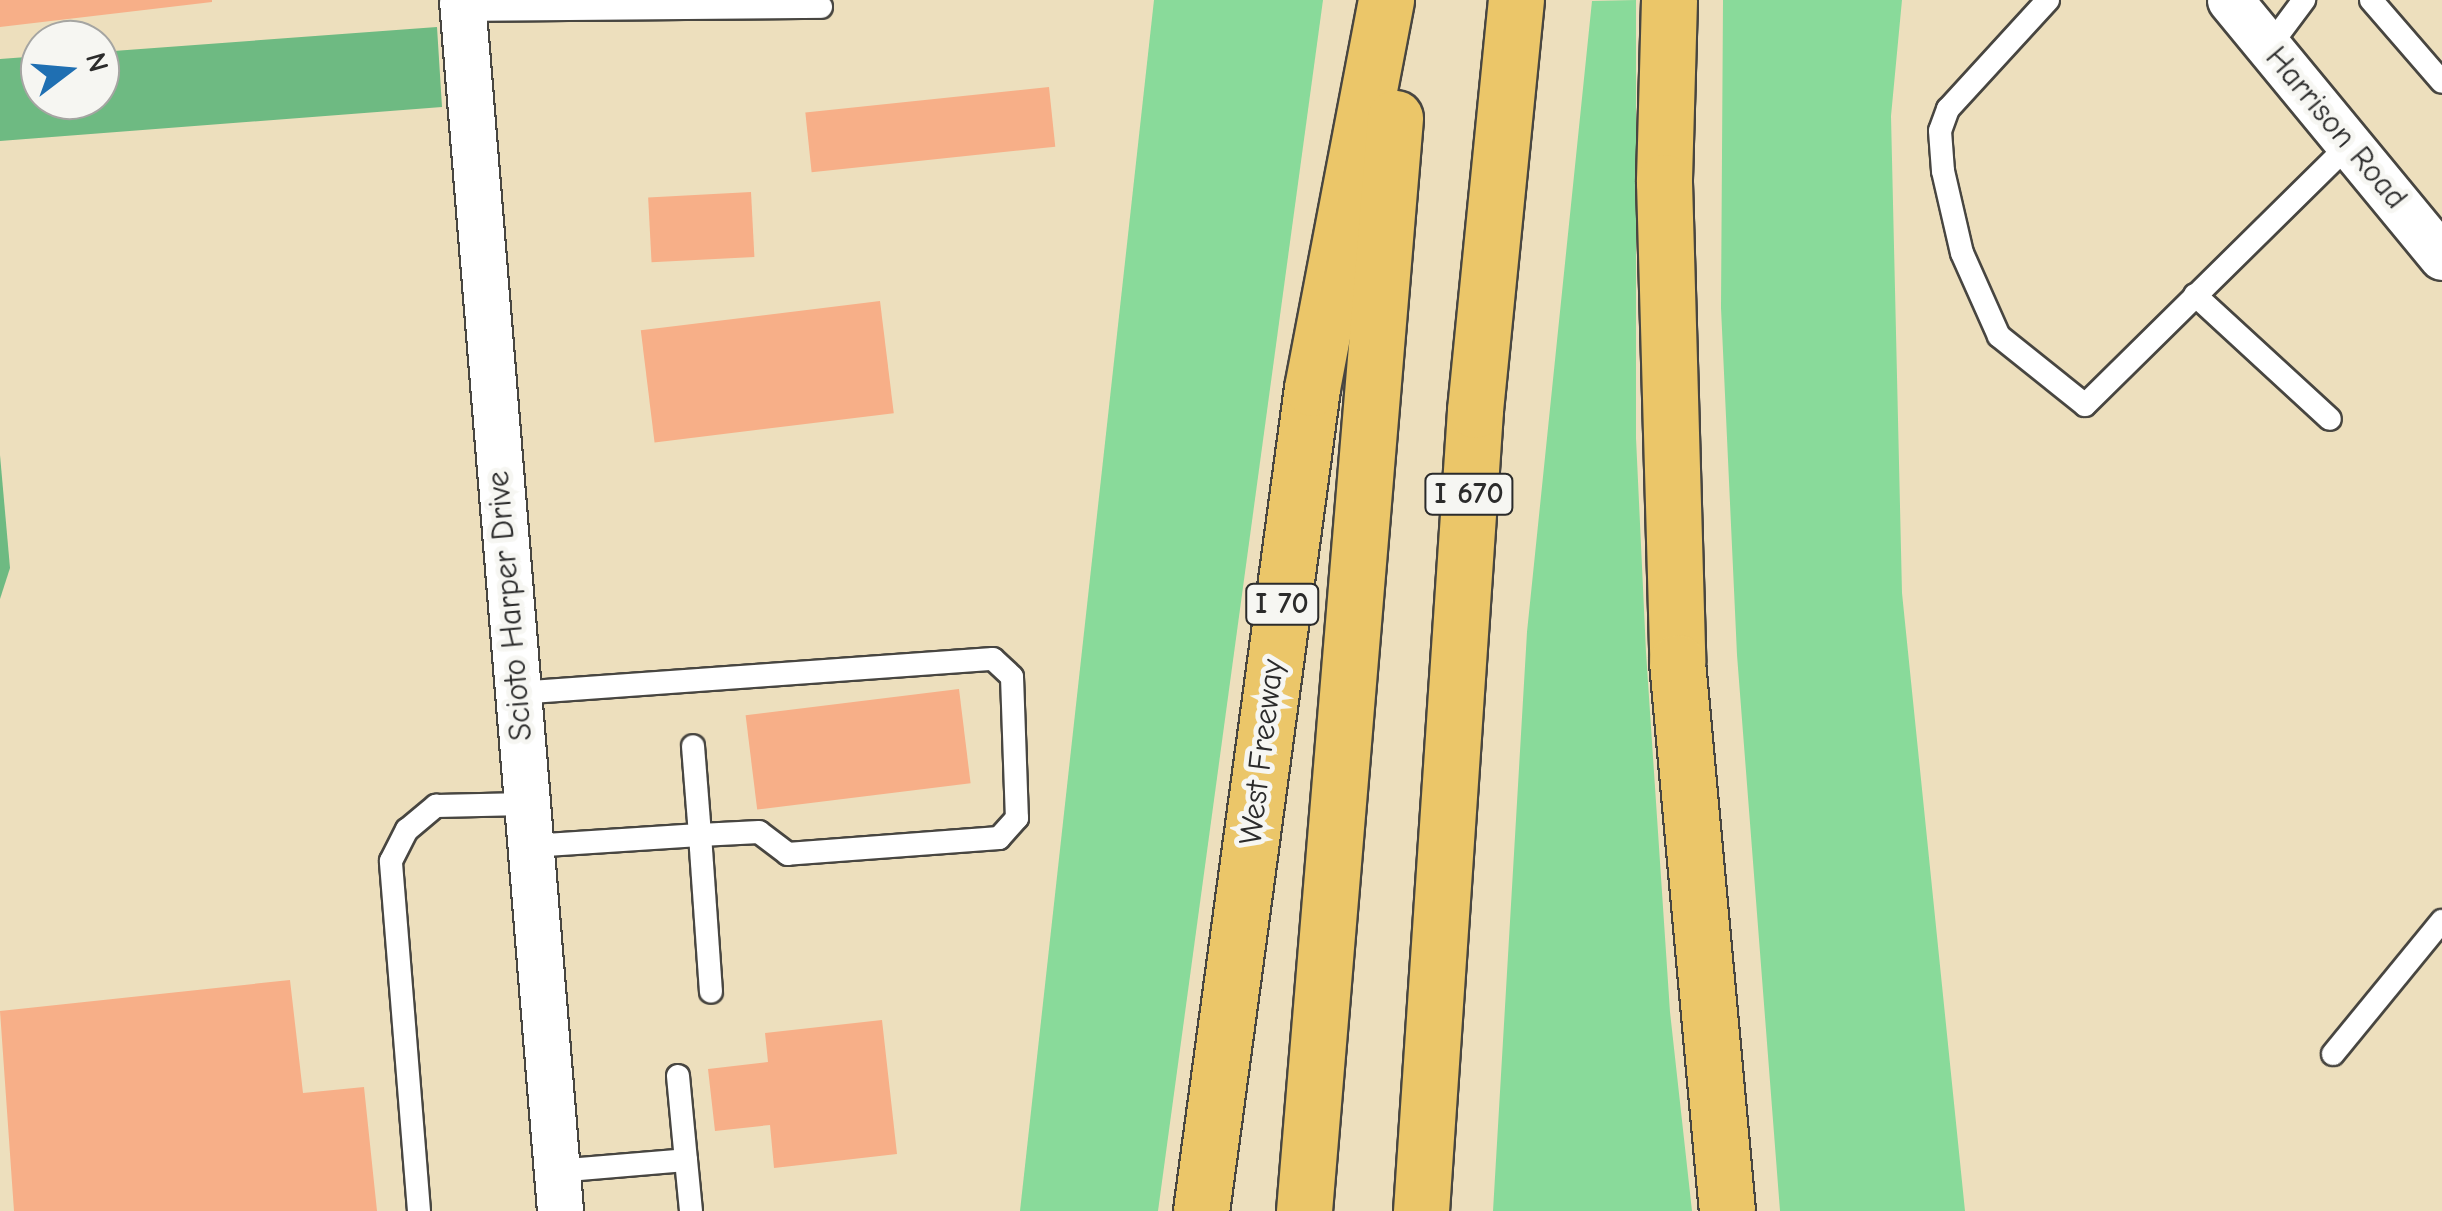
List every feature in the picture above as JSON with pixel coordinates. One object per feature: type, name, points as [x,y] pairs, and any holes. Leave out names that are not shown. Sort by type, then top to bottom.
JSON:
[{"type":"highway","name":"West Freeway","points":[[1202,1211],[1312,388],[1386,0]]},
{"type":"highway","points":[[1304,1211],[1406,0]]},
{"type":"highway","name":"I 670","points":[[1421,1211],[1475,410],[1516,0]]},
{"type":"highway","points":[[1669,0],[1664,182],[1677,662],[1727,1211]]},
{"type":"street","name":"Harrison Road","points":[[2230,0],[2438,242]]},
{"type":"street","name":"Scioto Harper Drive","points":[[462,5],[558,1191]]},
{"type":"lane","points":[[2048,0],[1948,108],[1940,131],[1962,253],[1999,336],[2084,404],[2350,144]]},
{"type":"lane","points":[[2269,48],[2304,0]]},
{"type":"lane","points":[[2371,0],[2442,82]]},
{"type":"lane","points":[[462,5],[821,7]]},
{"type":"lane","points":[[2195,295],[2330,420]]},
{"type":"lane","points":[[419,1211],[391,861],[406,830],[436,806],[528,825],[700,835],[759,832],[788,854],[999,838],[1017,818],[1012,677],[993,659],[517,693]]},
{"type":"lane","points":[[694,746],[711,992]]},
{"type":"lane","points":[[2334,1054],[2442,921]]},
{"type":"lane","points":[[678,1076],[691,1211]]},
{"type":"lane","points":[[558,1191],[686,1160]]},
{"type":"green space","points":[[1154,0],[1323,0],[1158,1211],[1020,1211]]},
{"type":"green space","points":[[1636,0],[1636,438],[1670,1012],[1692,1211],[1493,1211],[1527,632],[1592,1]]},
{"type":"green space","points":[[1723,0],[1902,0],[1891,116],[1902,593],[1965,1211],[1780,1211],[1737,655],[1721,308]]},
{"type":"green space","points":[[437,27],[442,107],[0,141],[0,59],[20,58],[20,120],[120,120],[120,51]]},
{"type":"green space","points":[[0,455],[10,568],[0,599]]},
{"type":"building","points":[[0,0],[212,0],[59,20],[20,20],[20,25],[0,27]]},
{"type":"building","points":[[1049,87],[1055,147],[812,172],[805,113]]},
{"type":"building","points":[[751,192],[754,257],[652,262],[648,197]]},
{"type":"building","points":[[880,301],[894,413],[655,443],[641,330]]},
{"type":"building","points":[[959,689],[971,783],[757,809],[746,715]]},
{"type":"building","points":[[290,980],[303,1093],[364,1087],[377,1211],[14,1211],[0,1011]]},
{"type":"building","points":[[882,1020],[897,1154],[774,1168],[770,1125],[715,1131],[708,1069],[768,1062],[765,1033]]}]
